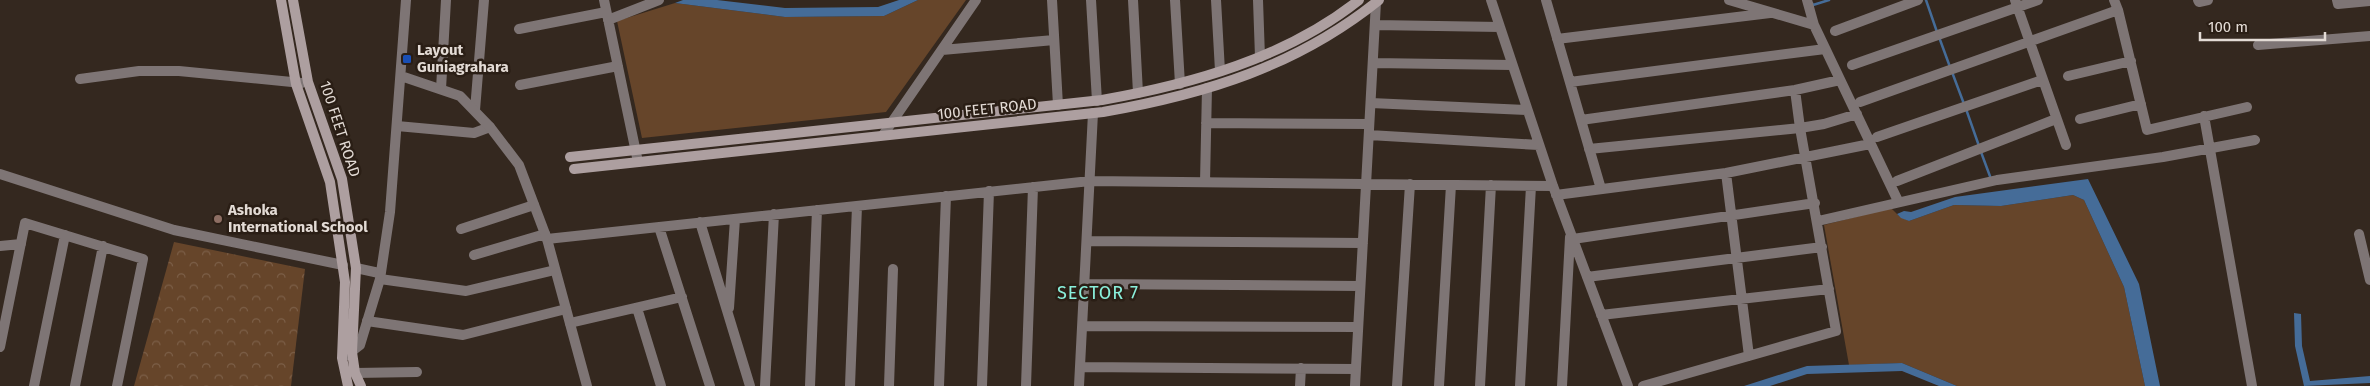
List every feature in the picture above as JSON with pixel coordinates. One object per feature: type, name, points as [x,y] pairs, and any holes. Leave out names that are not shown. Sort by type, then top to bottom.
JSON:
[{"type":"main road","name":"100 FEET ROAD","points":[[281,0],[296,84],[330,182],[346,282],[342,358],[346,384]]},
{"type":"main road","name":"100 FEET ROAD","points":[[293,0],[308,82],[342,179],[356,268],[352,352],[355,373],[361,386]]},
{"type":"main road","name":"100 FEET ROAD","points":[[570,157],[1097,100],[1138,93],[1180,84],[1260,57],[1307,34],[1359,0]]},
{"type":"main road","name":"100 FEET ROAD","points":[[574,169],[1093,114],[1169,100],[1267,68],[1313,45],[1358,17],[1378,1]]},
{"type":"street","points":[[342,358],[360,345],[379,276],[390,212],[406,0]]},
{"type":"street","points":[[441,89],[446,0]]},
{"type":"street","points":[[475,110],[484,0]]},
{"type":"street","points":[[604,0],[638,162]]},
{"type":"street","points":[[519,29],[607,16],[659,0]]},
{"type":"street","points":[[883,135],[976,0]]},
{"type":"street","points":[[1052,0],[1058,104]]},
{"type":"street","points":[[1092,0],[1097,100]]},
{"type":"street","points":[[1133,0],[1138,93]]},
{"type":"street","points":[[1175,0],[1180,84]]},
{"type":"street","points":[[1216,0],[1220,71]]},
{"type":"street","points":[[1258,0],[1260,57]]},
{"type":"street","points":[[1491,0],[1554,190],[1628,386]]},
{"type":"street","points":[[1546,0],[1601,189]]},
{"type":"street","points":[[1730,0],[1814,25]]},
{"type":"street","points":[[1807,0],[1814,25],[1857,114],[1874,140],[1898,201]]},
{"type":"street","points":[[1835,31],[1918,0]]},
{"type":"street","points":[[1852,65],[1938,35],[2015,4],[2038,0]]},
{"type":"street","points":[[2198,0],[2199,2],[2208,0]]},
{"type":"street","points":[[2337,0],[2338,4],[2370,1]]},
{"type":"street","points":[[1355,386],[1375,25],[1378,1]]},
{"type":"street","points":[[2015,4],[2066,145]]},
{"type":"street","points":[[1860,102],[2029,42],[2116,5],[2147,130],[2247,107]]},
{"type":"street","points":[[1557,39],[1770,13]]},
{"type":"street","points":[[1375,25],[1500,27]]},
{"type":"street","points":[[2258,45],[2370,36]]},
{"type":"street","points":[[942,50],[1054,40]]},
{"type":"street","points":[[1570,82],[1825,49]]},
{"type":"street","points":[[2068,76],[2130,61]]},
{"type":"street","points":[[1373,63],[1512,65]]},
{"type":"street","points":[[520,85],[618,66]]},
{"type":"street","points":[[80,79],[139,71],[179,71],[296,84],[308,82]]},
{"type":"street","points":[[401,76],[460,96],[490,127],[519,165],[546,236],[587,386]]},
{"type":"street","points":[[1581,120],[1795,90],[1840,80]]},
{"type":"street","points":[[474,255],[546,236],[659,227],[1090,180],[1531,186],[1554,190],[1601,189],[1726,173],[1806,158],[1874,140],[2042,80]]},
{"type":"street","points":[[1205,182],[1207,88]]},
{"type":"street","points":[[1643,386],[1836,332],[1795,90]]},
{"type":"street","points":[[1371,103],[1527,110]]},
{"type":"street","points":[[2080,119],[2141,104]]},
{"type":"street","points":[[1079,386],[1093,114]]},
{"type":"street","points":[[1589,149],[1800,128],[1824,124],[1857,114]]},
{"type":"street","points":[[2204,116],[2252,386]]},
{"type":"street","points":[[1897,182],[2056,119]]},
{"type":"street","points":[[1206,123],[1370,124]]},
{"type":"street","points":[[397,126],[474,132],[490,127]]},
{"type":"street","points":[[1369,136],[1539,145]]},
{"type":"street","points":[[1818,221],[1898,201],[1997,180],[2255,140]]},
{"type":"street","points":[[1726,173],[1749,356]]},
{"type":"street","points":[[0,174],[174,230],[343,265]]},
{"type":"street","points":[[1397,386],[1410,184]]},
{"type":"street","points":[[1439,386],[1451,185]]},
{"type":"street","points":[[1480,386],[1491,186]]},
{"type":"street","points":[[1520,386],[1531,186]]},
{"type":"street","points":[[1026,386],[1033,187]]},
{"type":"street","points":[[982,386],[989,191]]},
{"type":"street","points":[[939,386],[946,196]]},
{"type":"street","points":[[1571,235],[1815,203]]},
{"type":"street","points":[[461,229],[534,205]]},
{"type":"street","points":[[850,386],[857,206]]},
{"type":"street","points":[[810,386],[817,210]]},
{"type":"street","points":[[765,386],[774,214]]},
{"type":"street","points":[[729,316],[735,219]]},
{"type":"street","points":[[700,222],[750,386]]},
{"type":"street","points":[[0,347],[25,223],[143,259],[117,386]]},
{"type":"street","points":[[659,227],[710,386]]},
{"type":"street","points":[[2359,234],[2370,280]]},
{"type":"street","points":[[34,386],[65,235]]},
{"type":"street","points":[[1562,386],[1571,235]]},
{"type":"street","points":[[1087,241],[1363,243]]},
{"type":"street","points":[[0,246],[21,244]]},
{"type":"street","points":[[76,386],[103,246]]},
{"type":"street","points":[[1587,276],[1822,247]]},
{"type":"street","points":[[356,268],[379,276],[466,291],[555,270]]},
{"type":"street","points":[[889,386],[893,269]]},
{"type":"street","points":[[1085,284],[1360,286]]},
{"type":"street","points":[[1601,315],[1829,289]]},
{"type":"street","points":[[570,323],[682,297]]},
{"type":"street","points":[[637,308],[661,386]]},
{"type":"street","points":[[367,321],[463,335],[566,309]]},
{"type":"street","points":[[1082,326],[1358,327]]},
{"type":"street","points":[[1080,367],[1356,369]]},
{"type":"street","points":[[1300,386],[1301,368]]},
{"type":"street","points":[[346,384],[355,373],[417,372]]},
{"type":"green space","points":[[918,0],[966,0],[886,112],[642,138],[617,21],[675,3],[785,17],[884,16]]},
{"type":"green space","points":[[2073,195],[2084,200],[2124,287],[2145,386],[1957,386],[1902,363],[1849,365],[1824,225],[1891,208],[1899,216],[1909,221],[1954,205],[2001,206]]},
{"type":"green space","points":[[174,242],[305,269],[291,386],[134,386]]},
{"type":"water","points":[[683,0],[717,0],[785,8],[878,7],[899,0],[918,0],[884,16],[785,17],[675,3]]},
{"type":"water","points":[[2088,179],[2139,284],[2160,386],[2145,386],[2124,287],[2084,200],[2073,195],[2001,206],[1954,205],[1909,221],[1897,214],[1904,211],[1911,212],[1955,197]]},
{"type":"water","points":[[2294,313],[2301,314],[2302,346],[2310,381],[2370,376],[2370,383],[2304,386],[2295,346]]},
{"type":"water","points":[[1902,363],[1957,386],[1939,386],[1902,371],[1807,374],[1770,386],[1744,386],[1807,366]]},
{"type":"waterway","points":[[1812,3],[1813,5],[1829,0]]},
{"type":"waterway","points":[[1926,0],[1937,32]]},
{"type":"waterway","points":[[1939,37],[1950,67]]},
{"type":"waterway","points":[[1952,72],[1964,104]]},
{"type":"waterway","points":[[1966,109],[1979,146]]},
{"type":"waterway","points":[[1981,152],[1991,179]]},
{"type":"place","name":"Layout Guniagrahara","points":[[407,59]]},
{"type":"place","name":"Ashoka International School","points":[[218,219]]},
{"type":"district","name":"SECTOR 7","points":[[1098,293]]}]
